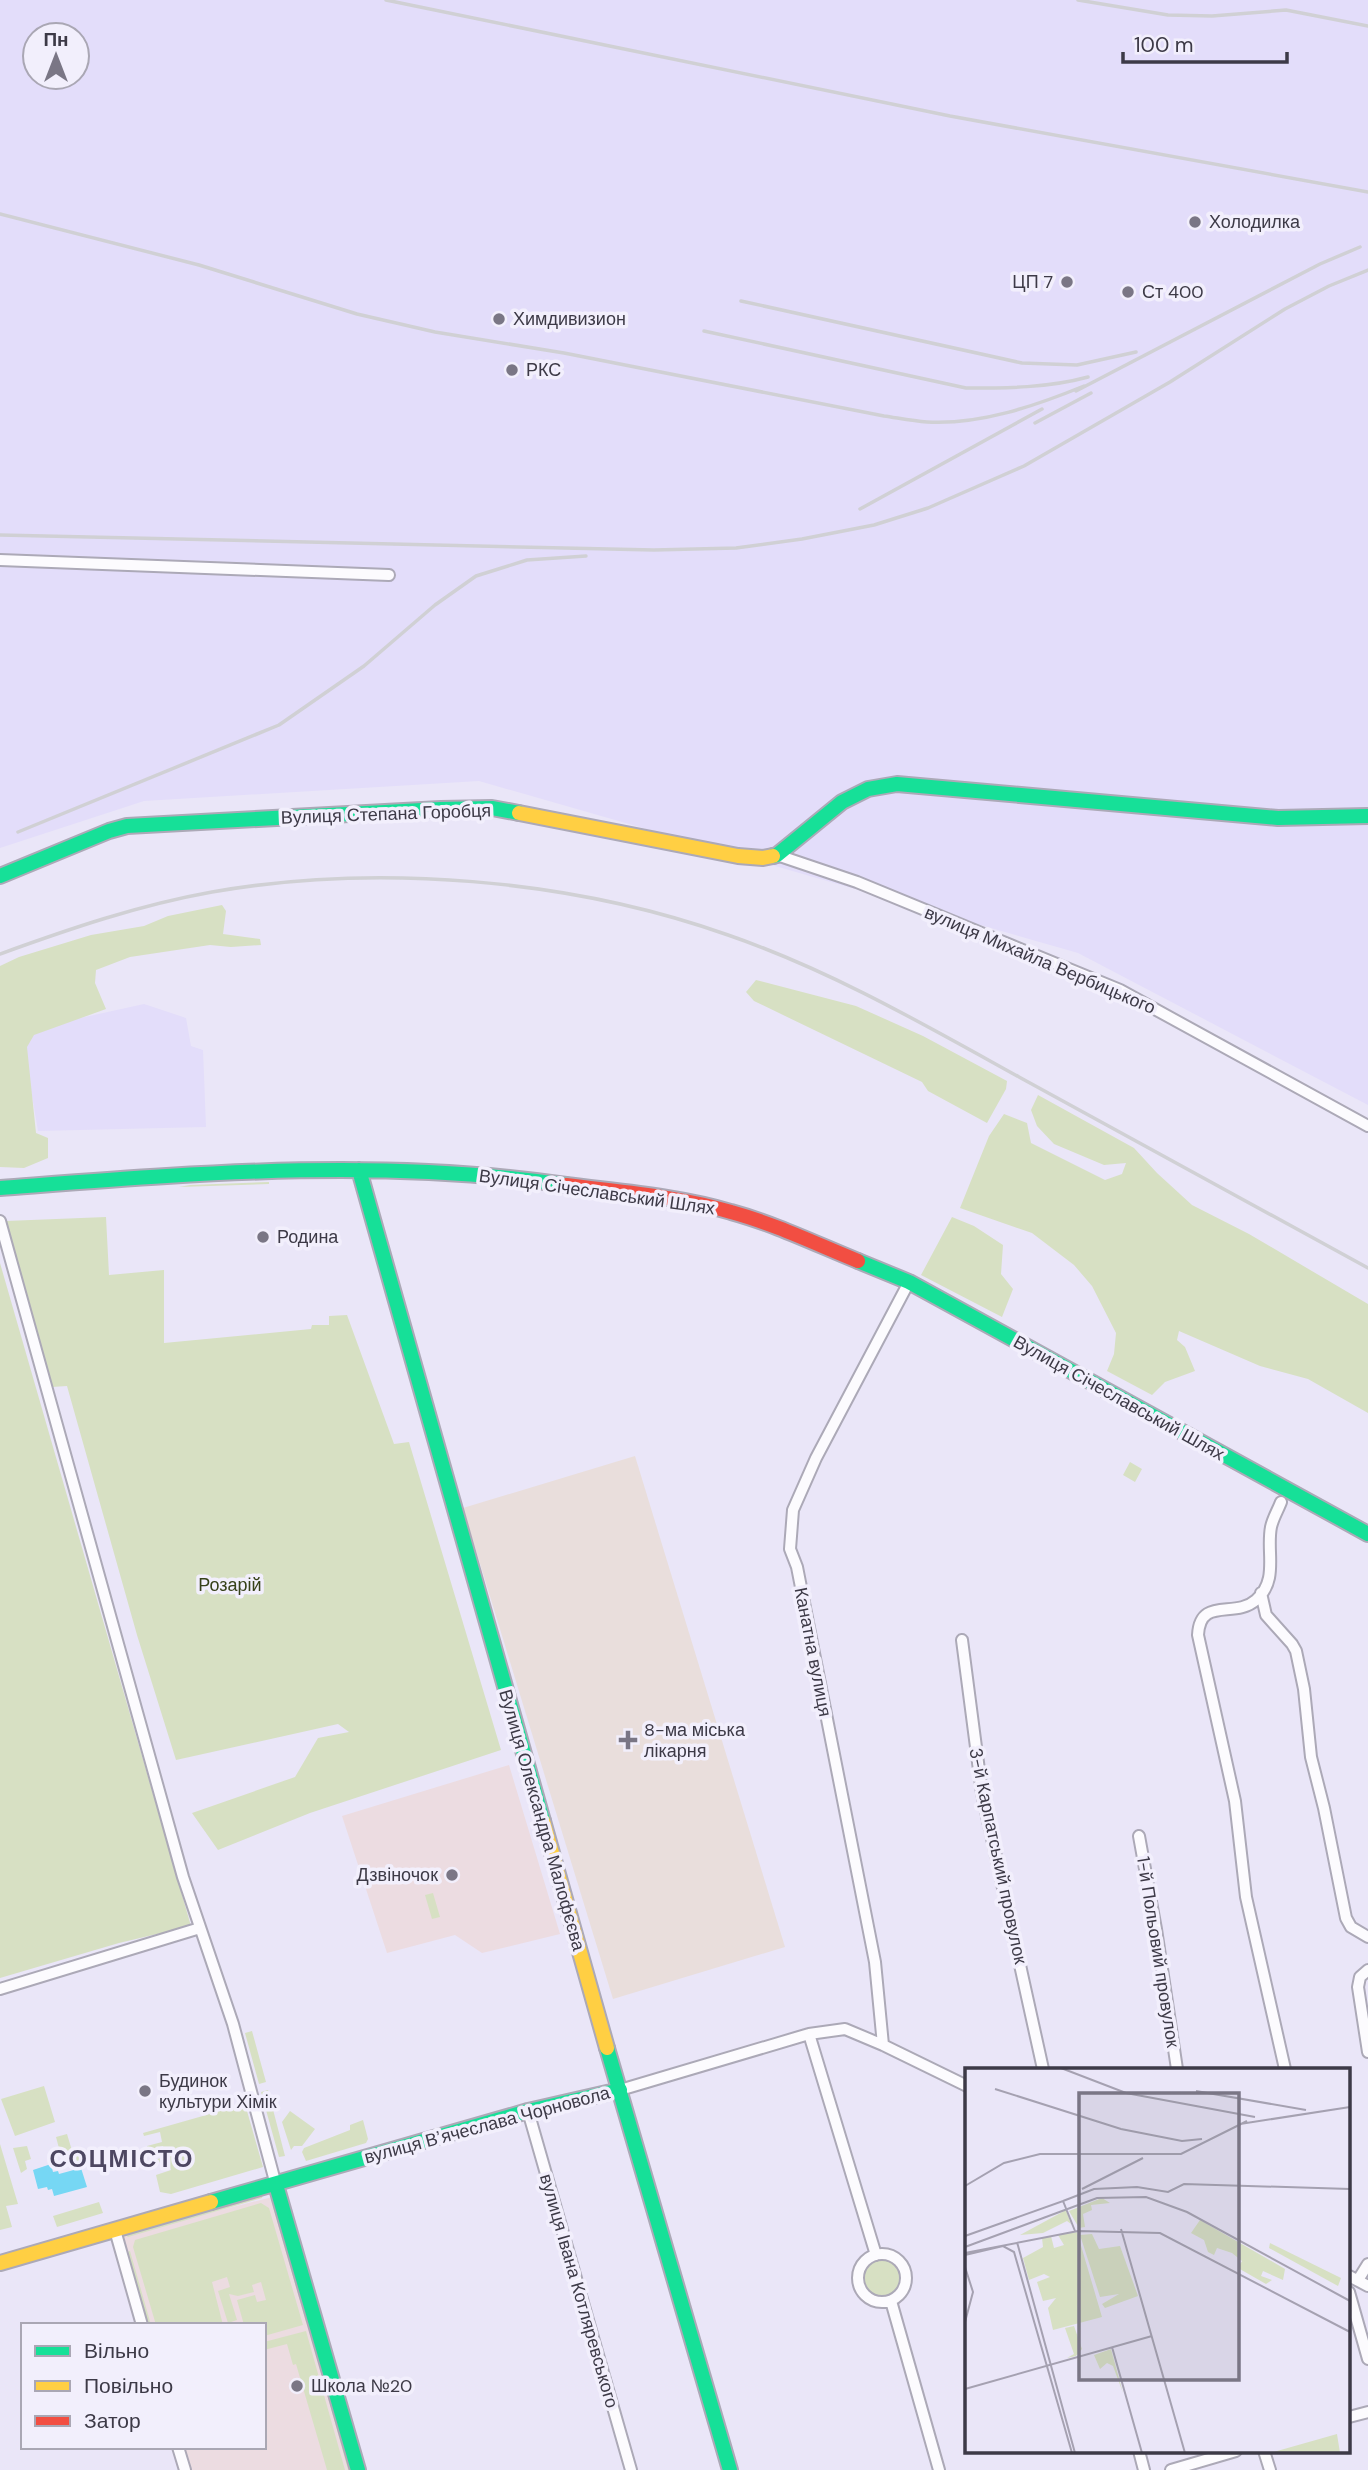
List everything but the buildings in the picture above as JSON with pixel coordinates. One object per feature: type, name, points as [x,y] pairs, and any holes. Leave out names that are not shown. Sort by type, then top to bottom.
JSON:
[{"type":"street","points":[[0,560],[389,575]]},
{"type":"street","points":[[777,855],[842,802],[868,789],[897,784],[1278,818],[1368,816]]},
{"type":"street","name":"Вулиця Степана Горобця","points":[[0,876],[127,826],[441,809],[492,808],[738,856],[762,858],[777,855]]},
{"type":"street","name":"вулиця Михайла Вербицького","points":[[777,855],[857,882],[1120,990],[1368,1126]]},
{"type":"street","name":"Вулиця Січеславський Шлях","points":[[0,1188],[165,1176],[393,1169],[500,1175],[693,1203],[729,1211],[763,1222],[909,1282],[1368,1534]]},
{"type":"street","name":"Вулиця Олександра Малофєєва","points":[[359,1170],[730,2470]]},
{"type":"street","points":[[0,1221],[183,1877],[233,2024],[358,2470]]},
{"type":"street","name":"Канатна вулиця","points":[[883,2045],[875,1962],[797,1567],[790,1549],[793,1510],[816,1458],[909,1282]]},
{"type":"street","points":[[1281,1502],[1271,1529],[1271,1570],[1268,1582],[1250,1604],[1241,1608],[1213,1610],[1203,1616],[1198,1624],[1198,1635],[1235,1801],[1246,1897],[1285,2068]]},
{"type":"street","points":[[1261,1593],[1266,1615],[1296,1651],[1304,1689],[1311,1757],[1346,1918],[1351,1927],[1368,1937]]},
{"type":"street","name":"3-й Карпатський провулок","points":[[962,1640],[982,1793],[1043,2068]]},
{"type":"street","name":"1-й Польовий провулок","points":[[1139,1836],[1177,2068]]},
{"type":"street","points":[[0,1989],[200,1928]]},
{"type":"street","points":[[1368,1970],[1360,1977],[1358,1986],[1368,2052]]},
{"type":"street","name":"вулиця Вʼячеслава Чорновола","points":[[0,2263],[528,2111],[620,2090],[809,2034],[845,2029],[965,2085]]},
{"type":"street","points":[[809,2034],[876,2255]]},
{"type":"street","name":"вулиця Івана Котляревського","points":[[528,2111],[631,2470]]},
{"type":"street","points":[[115,2230],[141,2323]]},
{"type":"street","points":[[876,2255],[892,2256],[899,2261],[906,2275],[903,2291],[891,2301],[869,2298],[859,2286],[860,2270],[869,2258],[876,2255]]},
{"type":"street","points":[[1358,2281],[1368,2263]]},
{"type":"street","points":[[1350,2296],[1368,2359]]},
{"type":"street","points":[[891,2301],[939,2470]]},
{"type":"street","points":[[1350,2417],[1368,2412]]},
{"type":"street","points":[[179,2449],[185,2470]]},
{"type":"street","points":[[1139,2452],[1144,2470]]},
{"type":"street","points":[[1171,2470],[1233,2452]]},
{"type":"street","points":[[1264,2452],[1270,2470]]},
{"type":"shaded area","points":[[0,0],[1368,0],[1368,1105],[1078,953],[479,781],[144,801],[0,848]]},
{"type":"shaded area","points":[[144,1004],[186,1018],[191,1046],[203,1050],[206,1127],[38,1131],[21,1031]]},
{"type":"shaded area","name":"8-ма міська лікарня","points":[[635,1456],[785,1947],[613,1999],[463,1508]]},
{"type":"shaded area","name":"Дзвіночок","points":[[509,1765],[560,1934],[482,1953],[455,1935],[387,1953],[342,1816]]},
{"type":"shaded area","name":"Школа №20","points":[[276,2196],[354,2470],[178,2470],[173,2449],[266,2449],[266,2323],[135,2323],[112,2238]]},
{"type":"green space","points":[[222,905],[226,911],[223,934],[260,939],[261,945],[210,945],[130,957],[96,970],[95,983],[106,1009],[34,1035],[27,1047],[36,1133],[48,1138],[48,1158],[24,1168],[0,1167],[0,966],[19,957],[91,935],[144,926],[168,916]]},
{"type":"green space","points":[[756,980],[856,1006],[923,1036],[1007,1081],[1006,1089],[987,1123],[928,1091],[922,1082],[754,1001],[746,992]]},
{"type":"green space","points":[[1038,1095],[1134,1148],[1192,1205],[1249,1234],[1368,1304],[1368,1413],[1308,1379],[1260,1366],[1179,1331],[1177,1340],[1185,1347],[1195,1371],[1165,1382],[1152,1395],[1107,1371],[1114,1354],[1116,1333],[1092,1286],[1074,1265],[1032,1233],[960,1208],[989,1136],[1004,1114],[1027,1123],[1031,1143],[1105,1180],[1122,1174],[1126,1163],[1104,1165],[1054,1144],[1037,1126],[1031,1110]]},
{"type":"green space","points":[[269,1184],[179,1187],[190,1185]]},
{"type":"green space","name":"Розарій","points":[[106,1217],[109,1275],[164,1270],[164,1343],[311,1329],[312,1325],[329,1325],[329,1316],[347,1315],[394,1444],[409,1442],[501,1750],[310,1813],[218,1850],[192,1813],[295,1777],[318,1738],[349,1732],[338,1724],[176,1760],[137,1635],[67,1386],[52,1387],[6,1221]]},
{"type":"green space","points":[[952,1217],[974,1226],[1003,1245],[1001,1274],[1013,1289],[1002,1317],[921,1275]]},
{"type":"green space","points":[[0,1263],[191,1926],[119,1943],[0,1978]]},
{"type":"green space","points":[[1130,1462],[1142,1469],[1135,1482],[1123,1475]]},
{"type":"green space","points":[[433,1893],[440,1917],[432,1919],[425,1895]]},
{"type":"green space","points":[[252,2031],[266,2082],[259,2084],[245,2033]]},
{"type":"green space","points":[[44,2086],[55,2122],[15,2136],[1,2099]]},
{"type":"green space","points":[[268,2090],[285,2156],[279,2157],[261,2092]]},
{"type":"green space","points":[[245,2104],[263,2167],[171,2194],[160,2192],[156,2175],[171,2170],[168,2160],[153,2164],[152,2161],[166,2156],[163,2146],[148,2150],[147,2146],[162,2142],[160,2132],[144,2136],[143,2133]]},
{"type":"green space","points":[[290,2111],[315,2129],[302,2146],[294,2146],[291,2150],[282,2122]]},
{"type":"green space","points":[[363,2120],[368,2139],[366,2143],[306,2161],[302,2152],[304,2148],[350,2130],[350,2125]]},
{"type":"green space","points":[[67,2134],[73,2154],[86,2150],[89,2159],[64,2167],[56,2137]]},
{"type":"green space","points":[[0,2144],[18,2204],[6,2206],[12,2227],[0,2230]]},
{"type":"green space","points":[[27,2146],[31,2159],[25,2161],[27,2169],[21,2173],[13,2148]]},
{"type":"green space","points":[[263,2194],[262,2198],[128,2237],[124,2234]]},
{"type":"green space","points":[[99,2202],[103,2213],[57,2227],[53,2216]]},
{"type":"green space","points":[[261,2203],[269,2208],[303,2325],[266,2335],[266,2323],[243,2323],[237,2300],[255,2295],[257,2302],[266,2300],[261,2282],[252,2285],[254,2292],[238,2296],[229,2294],[237,2320],[228,2323],[218,2291],[230,2287],[227,2277],[212,2282],[222,2323],[155,2323],[133,2247],[135,2240]]},
{"type":"green space","points":[[275,2204],[308,2318],[306,2322],[273,2207]]},
{"type":"green space","points":[[130,2251],[150,2323],[147,2323],[127,2252]]},
{"type":"green space","points":[[882,2260],[895,2265],[900,2278],[895,2291],[882,2296],[869,2291],[864,2278],[869,2265]]},
{"type":"green space","points":[[306,2331],[345,2470],[327,2470],[296,2364],[293,2365],[287,2344],[266,2349],[266,2341]]},
{"type":"green space","points":[[310,2332],[313,2335],[352,2470],[348,2470]]},
{"type":"water","points":[[51,2164],[53,2172],[58,2171],[59,2174],[81,2168],[87,2187],[54,2196],[52,2189],[38,2189],[33,2170]]},
{"type":"railway","points":[[386,0],[950,116],[1368,192]]},
{"type":"railway","points":[[1078,0],[1168,15],[1212,16],[1286,10],[1368,26]]},
{"type":"railway","points":[[0,214],[199,265],[357,314],[435,332],[564,353],[884,416],[927,422],[967,420],[1007,413],[1084,386]]},
{"type":"railway","points":[[1076,391],[1320,264],[1360,247]]},
{"type":"railway","points":[[0,535],[654,550],[736,548],[802,539],[874,525],[928,508],[1024,466],[1170,382],[1285,309],[1329,286],[1368,270]]},
{"type":"railway","points":[[741,301],[1022,363],[1077,365],[1136,352]]},
{"type":"railway","points":[[704,331],[966,388],[1043,385],[1088,377]]},
{"type":"railway","points":[[1035,423],[1091,393]]},
{"type":"railway","points":[[860,509],[1042,409]]},
{"type":"railway","points":[[18,832],[279,725],[364,666],[435,605],[476,576],[527,560],[586,556]]},
{"type":"railway","points":[[0,954],[78,927],[158,904],[212,892],[275,883],[406,878],[539,889],[604,901],[667,916],[728,935],[840,982],[948,1038],[1368,1268]]},
{"type":"traffic: fast","points":[[773,856],[842,802],[868,789],[897,784],[1278,818],[1368,816]]},
{"type":"traffic: fast","points":[[0,876],[127,826],[441,809],[492,808],[519,813]]},
{"type":"traffic: fast","points":[[0,1188],[212,1174],[354,1170],[425,1172],[566,1185]]},
{"type":"traffic: fast","points":[[359,1170],[543,1821]]},
{"type":"traffic: fast","points":[[858,1261],[909,1282],[1368,1534]]},
{"type":"traffic: fast","points":[[607,2048],[730,2470]]},
{"type":"traffic: fast","points":[[211,2202],[528,2111],[620,2090]]},
{"type":"traffic: fast","points":[[276,2185],[358,2470]]},
{"type":"traffic: slow","points":[[519,813],[738,856],[773,856]]},
{"type":"traffic: slow","points":[[543,1821],[607,2048]]},
{"type":"traffic: slow","points":[[0,2263],[211,2202]]},
{"type":"traffic: jam","points":[[566,1185],[649,1195],[711,1207],[764,1222],[858,1261]]},
{"type":"place","name":"Холодилка","points":[[1195,222]]},
{"type":"place","name":"ЦП 7","points":[[1067,282]]},
{"type":"place","name":"Ст 400","points":[[1128,292]]},
{"type":"place","name":"Химдивизион","points":[[499,319]]},
{"type":"place","name":"РКС","points":[[512,370]]},
{"type":"place","name":"Родина","points":[[263,1237]]},
{"type":"place","name":"8-ма міська лікарня","points":[[628,1740]]},
{"type":"place","name":"Дзвіночок","points":[[452,1875]]},
{"type":"place","name":"Будинок культури Хімік","points":[[145,2091]]},
{"type":"place","name":"Школа №20","points":[[297,2386]]},
{"type":"district","name":"СОЦМІСТО","points":[[122,2158]]}]
